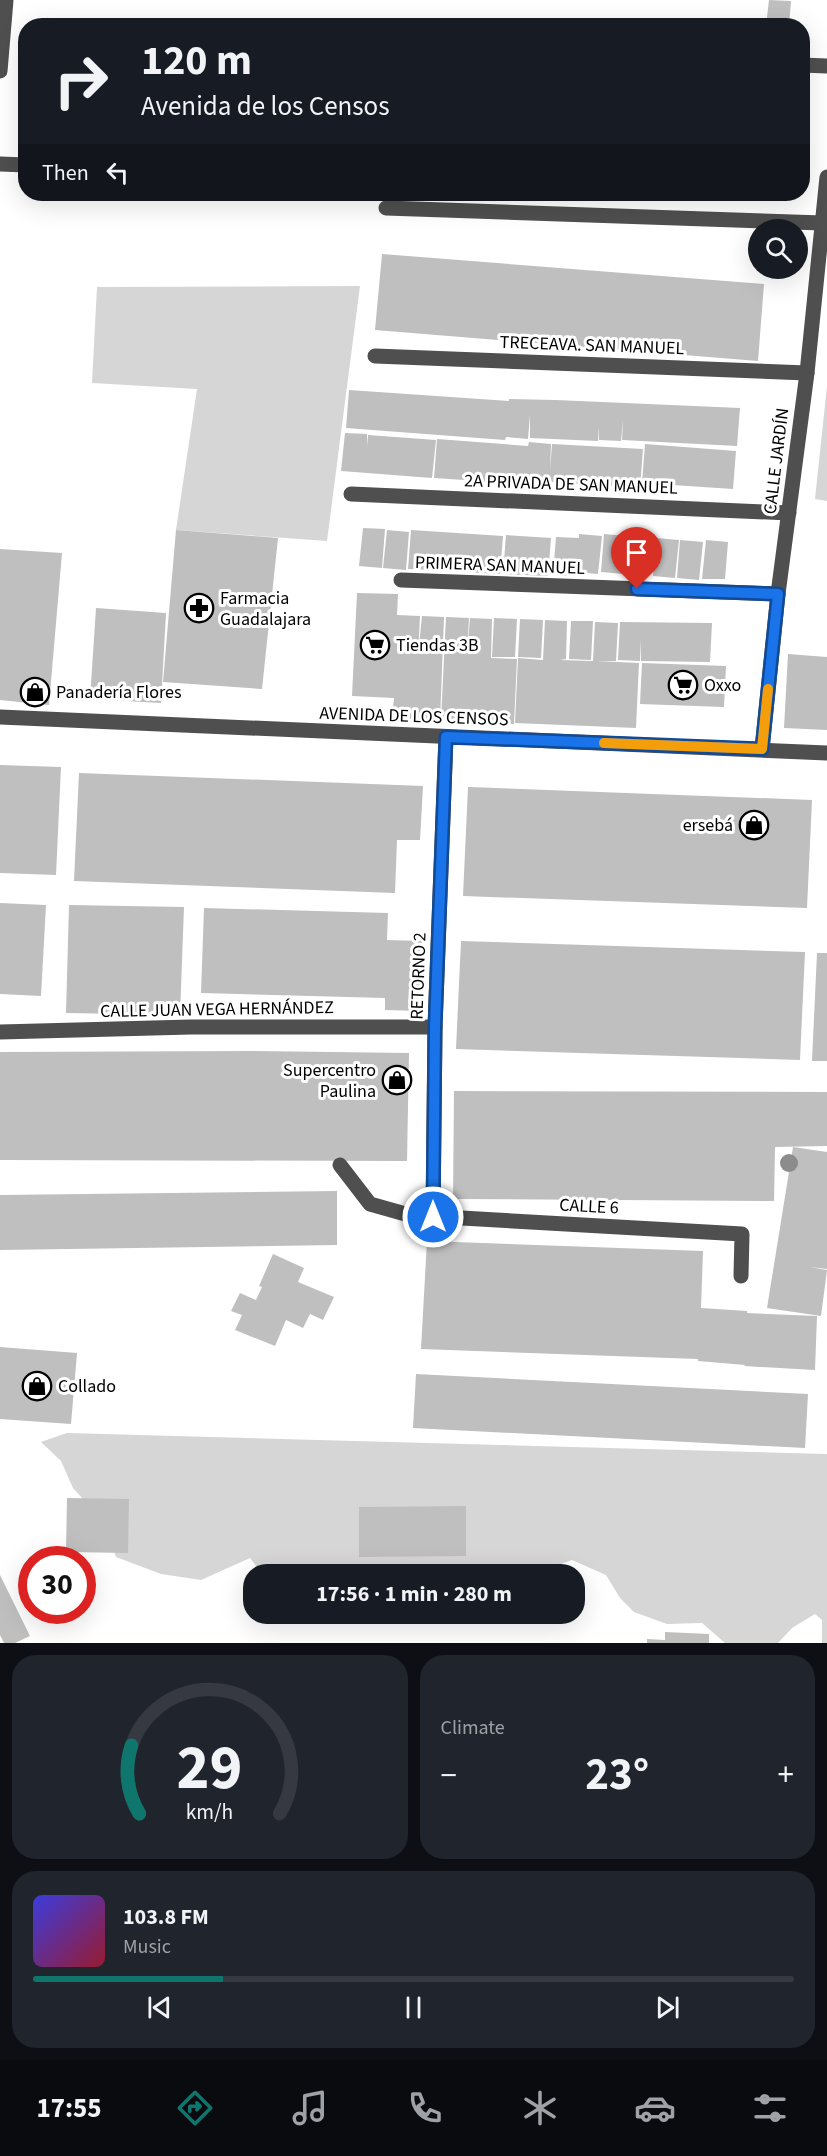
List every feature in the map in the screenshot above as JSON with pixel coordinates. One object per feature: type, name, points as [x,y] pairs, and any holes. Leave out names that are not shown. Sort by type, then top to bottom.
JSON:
[{"type":"street","points":[[0,71],[6,0]]},
{"type":"street","points":[[810,65],[827,66]]},
{"type":"street","points":[[0,164],[18,165]]},
{"type":"street","name":"CALLE JARDÍN","points":[[762,749],[778,594],[807,374],[827,177]]},
{"type":"street","points":[[386,208],[824,223]]},
{"type":"street","name":"TRECEAVA. SAN MANUEL","points":[[375,356],[807,374]]},
{"type":"street","name":"2A PRIVADA DE SAN MANUEL","points":[[351,494],[789,513]]},
{"type":"street","name":"PRIMERA SAN MANUEL","points":[[401,580],[778,594]]},
{"type":"street","name":"AVENIDA DE LOS CENSOS","points":[[0,717],[827,753]]},
{"type":"street","name":"RETORNO 2","points":[[433,1217],[435,1027],[446,737]]},
{"type":"street","name":"CALLE JUAN VEGA HERNÁNDEZ","points":[[0,1032],[203,1027],[435,1027]]},
{"type":"street","name":"CALLE 6","points":[[340,1165],[370,1204],[410,1215],[742,1234],[741,1276]]},
{"type":"shaded area","points":[[360,286],[327,541],[176,530],[197,389],[92,383],[97,287]]},
{"type":"shaded area","points":[[827,386],[827,501],[815,499]]},
{"type":"shaded area","points":[[67,1433],[827,1454],[827,1643],[822,1643],[822,1620],[815,1614],[792,1628],[778,1643],[725,1643],[702,1623],[667,1624],[634,1612],[620,1598],[606,1575],[572,1560],[561,1564],[255,1564],[250,1558],[201,1580],[161,1574],[116,1557],[103,1521],[73,1488],[61,1461],[41,1442]]},
{"type":"building","points":[[769,0],[791,1],[790,18],[767,18]]},
{"type":"building","points":[[382,254],[764,284],[758,361],[375,330]]},
{"type":"building","points":[[349,390],[509,401],[509,399],[556,400],[740,408],[737,446],[622,440],[623,419],[621,441],[599,440],[599,427],[598,441],[530,438],[530,415],[528,439],[506,437],[505,440],[346,428]]},
{"type":"building","points":[[345,433],[367,434],[367,446],[368,435],[436,440],[432,478],[341,471]]},
{"type":"building","points":[[437,439],[528,446],[529,442],[551,444],[550,470],[552,444],[643,449],[640,488],[525,480],[524,484],[434,478]]},
{"type":"building","points":[[645,444],[736,451],[733,489],[642,483]]},
{"type":"building","points":[[363,528],[385,529],[382,568],[359,566]]},
{"type":"building","points":[[176,530],[278,538],[262,689],[163,682]]},
{"type":"building","points":[[387,530],[409,532],[406,570],[383,568]]},
{"type":"building","points":[[411,530],[503,536],[500,574],[408,569]]},
{"type":"building","points":[[579,534],[602,536],[598,574],[575,572],[575,576],[553,575],[556,537],[579,538]]},
{"type":"building","points":[[604,534],[627,536],[623,574],[601,572]]},
{"type":"building","points":[[506,535],[551,538],[548,576],[503,574]]},
{"type":"building","points":[[629,535],[652,537],[649,575],[626,574]]},
{"type":"building","points":[[656,538],[679,540],[675,578],[653,576]]},
{"type":"building","points":[[680,540],[703,542],[699,580],[677,578]]},
{"type":"building","points":[[706,540],[728,542],[725,579],[702,579]]},
{"type":"building","points":[[0,549],[62,553],[49,705],[0,700]]},
{"type":"building","points":[[357,593],[398,594],[397,615],[420,616],[418,655],[422,616],[444,617],[440,721],[392,718],[394,698],[352,696]]},
{"type":"building","points":[[96,608],[166,613],[161,703],[90,699]]},
{"type":"building","points":[[446,617],[469,618],[467,657],[470,618],[492,619],[491,658],[517,659],[514,724],[441,720]]},
{"type":"building","points":[[494,618],[517,619],[515,657],[492,657]]},
{"type":"building","points":[[520,619],[543,620],[541,658],[518,657]]},
{"type":"building","points":[[545,620],[567,621],[566,659],[560,660],[593,661],[595,622],[618,623],[616,661],[596,661],[639,663],[636,728],[515,723],[518,658],[543,660]]},
{"type":"building","points":[[571,621],[593,621],[591,660],[569,659]]},
{"type":"building","points":[[620,622],[712,623],[710,662],[641,661],[641,639],[640,661],[618,660]]},
{"type":"building","points":[[788,654],[827,657],[827,730],[784,728]]},
{"type":"building","name":"Oxxo","points":[[642,663],[726,666],[724,707],[640,704]]},
{"type":"building","points":[[0,765],[61,767],[56,875],[0,873]]},
{"type":"building","points":[[79,773],[423,786],[420,840],[397,840],[395,893],[74,881]]},
{"type":"building","points":[[468,787],[812,800],[807,908],[463,896]]},
{"type":"building","points":[[0,903],[46,905],[41,996],[0,994]]},
{"type":"building","points":[[69,905],[184,907],[180,1015],[66,1013]]},
{"type":"building","points":[[204,908],[388,913],[387,940],[422,941],[420,1011],[385,1010],[385,998],[201,993]]},
{"type":"building","points":[[461,941],[805,952],[800,1060],[456,1049]]},
{"type":"building","points":[[817,953],[827,953],[827,1061],[812,1061]]},
{"type":"building","points":[[0,1052],[409,1053],[407,1161],[0,1160]]},
{"type":"building","points":[[454,1091],[827,1092],[827,1146],[775,1147],[774,1201],[453,1199]]},
{"type":"building","points":[[793,1147],[827,1152],[827,1269],[809,1267],[827,1270],[821,1316],[767,1308]]},
{"type":"building","points":[[337,1191],[337,1245],[0,1250],[0,1195]]},
{"type":"building","points":[[427,1241],[703,1251],[701,1308],[747,1311],[747,1313],[817,1316],[815,1370],[744,1366],[698,1361],[698,1359],[421,1349]]},
{"type":"building","points":[[273,1254],[304,1268],[298,1282],[334,1297],[323,1320],[310,1314],[303,1328],[286,1320],[275,1346],[235,1330],[242,1315],[231,1311],[240,1293],[256,1300],[262,1287],[259,1286]]},
{"type":"building","name":"Collado","points":[[0,1347],[77,1353],[71,1424],[0,1419]]},
{"type":"building","points":[[416,1374],[808,1394],[805,1448],[413,1428]]},
{"type":"building","points":[[67,1498],[129,1499],[128,1553],[96,1552],[96,1546],[66,1546]]},
{"type":"building","points":[[466,1506],[466,1556],[359,1557],[359,1507]]},
{"type":"building","points":[[0,1575],[18,1612],[18,1624],[24,1624],[30,1636],[15,1643],[4,1643],[0,1635]]},
{"type":"building","points":[[665,1632],[709,1634],[709,1643],[647,1643],[647,1639],[665,1640]]},
{"type":"slow traffic","points":[[604,743],[762,749],[768,689]]},
{"type":"place","name":"Farmacia Guadalajara","points":[[199,608]]},
{"type":"place","name":"Tiendas 3B","points":[[375,645]]},
{"type":"place","name":"Oxxo","points":[[683,685]]},
{"type":"place","name":"Panadería Flores","points":[[35,692]]},
{"type":"place","name":"ersebá","points":[[754,825]]},
{"type":"place","name":"Supercentro Paulina","points":[[397,1080]]},
{"type":"place","name":"Collado","points":[[37,1386]]},
{"type":"route","points":[[433,1217],[435,1027],[446,737],[762,749],[778,594],[637,589]]}]
